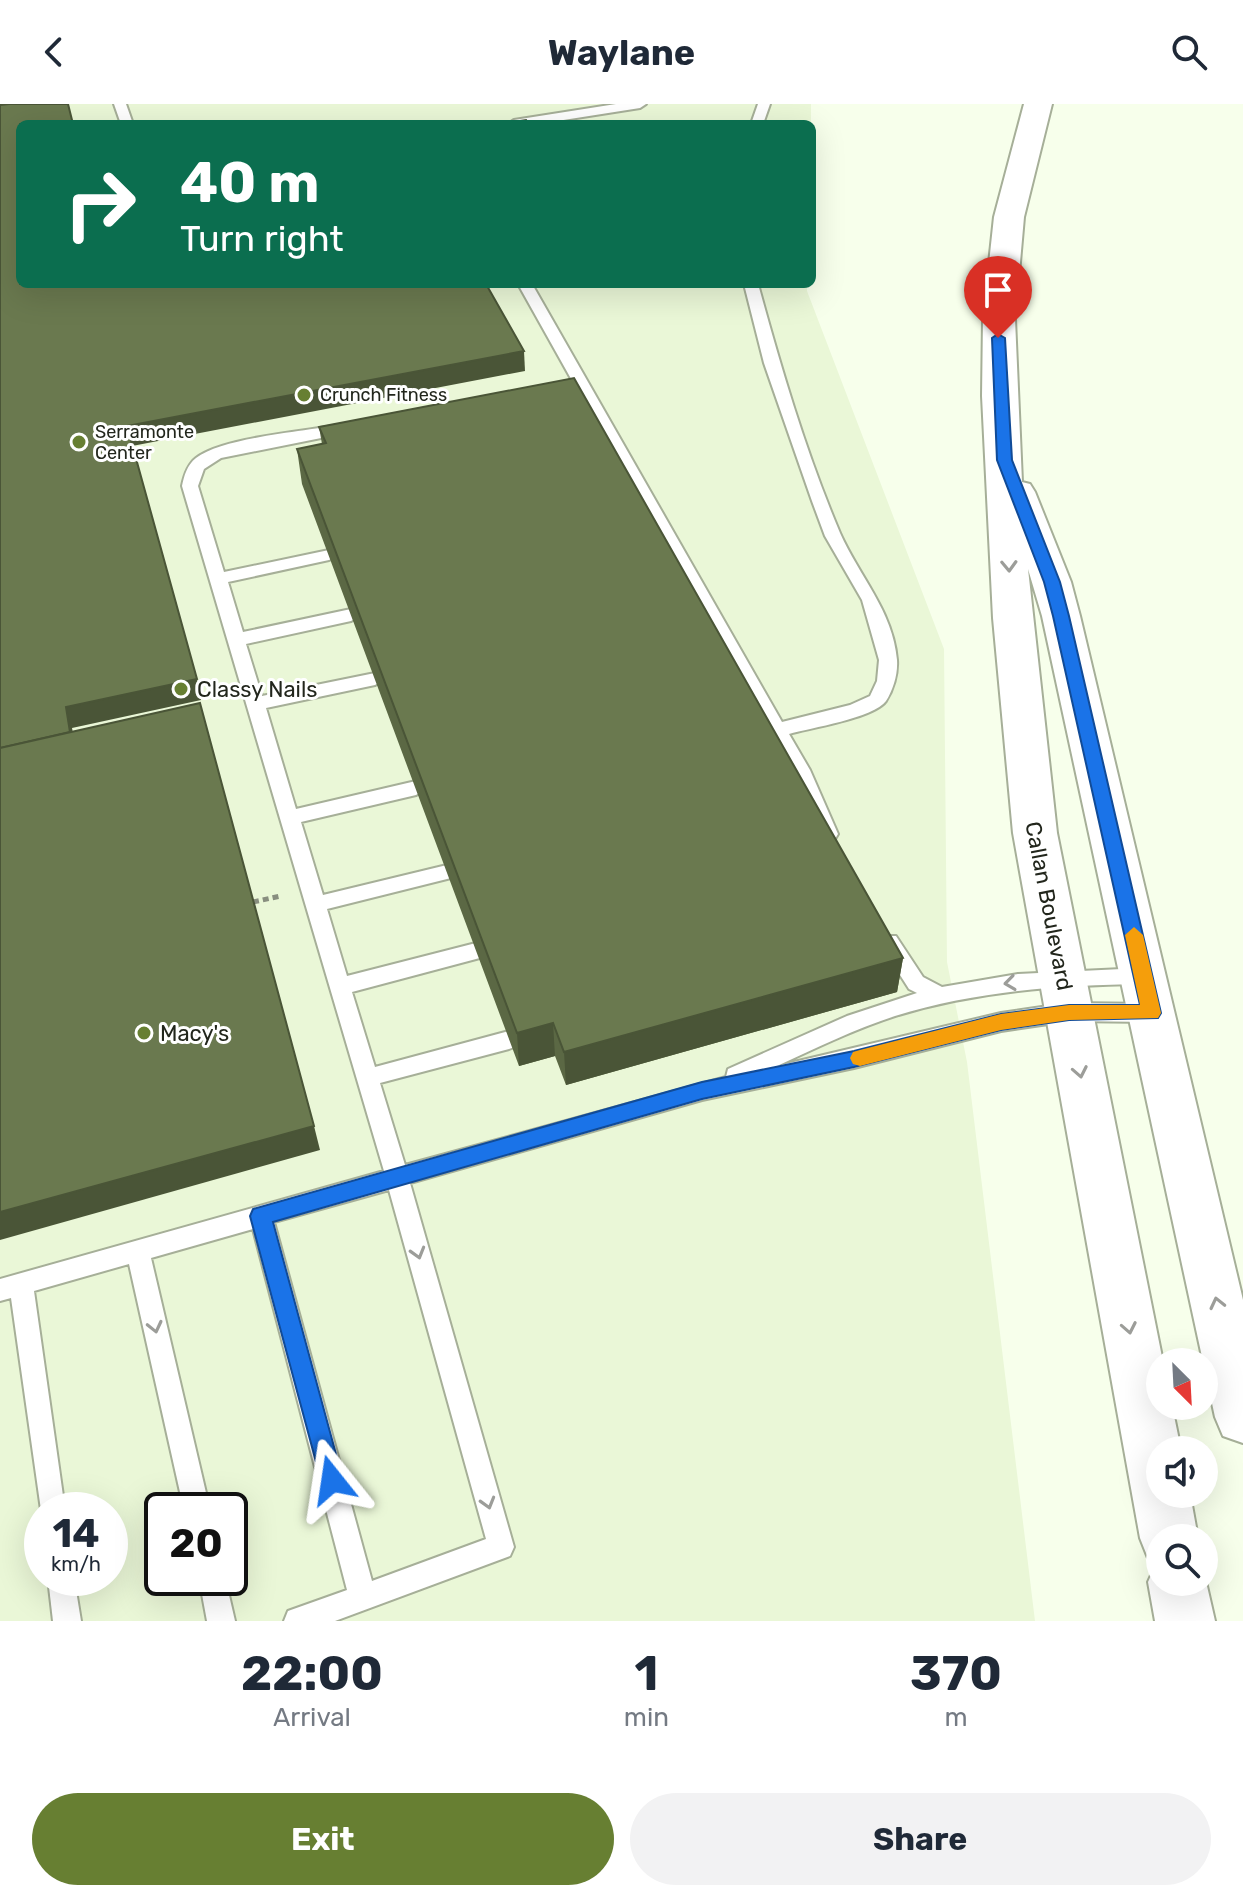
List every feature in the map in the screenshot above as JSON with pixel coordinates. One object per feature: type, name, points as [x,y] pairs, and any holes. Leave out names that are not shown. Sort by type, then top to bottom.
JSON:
[{"type":"street","name":"Callan Boulevard","points":[[1038,104],[1015,186],[1001,283],[998,356],[1009,576],[1028,781],[1149,1436]]},
{"type":"street","name":"Callan Boulevard","points":[[1005,460],[1052,582],[1061,616],[1243,1417]]},
{"type":"street","points":[[1181,1596],[1185,1621]]},
{"type":"lane","points":[[539,120],[640,104]]},
{"type":"lane","points":[[595,111],[601,120]]},
{"type":"lane","points":[[527,288],[573,385],[640,488],[805,779],[836,849]]},
{"type":"lane","points":[[752,288],[772,363],[820,501],[833,536],[871,600],[888,660],[886,681],[877,700],[856,710],[777,730]]},
{"type":"lane","points":[[298,1621],[501,1547],[397,1177],[190,486],[192,471],[205,459],[225,452],[364,425]]},
{"type":"lane","points":[[620,493],[640,488]]},
{"type":"lane","points":[[652,551],[673,546]]},
{"type":"lane","points":[[217,579],[329,555]]},
{"type":"lane","points":[[685,610],[706,605]]},
{"type":"lane","points":[[235,640],[351,615]]},
{"type":"lane","points":[[713,661],[735,656]]},
{"type":"lane","points":[[255,704],[375,679]]},
{"type":"lane","points":[[741,711],[764,705]]},
{"type":"lane","points":[[782,785],[805,779]]},
{"type":"lane","points":[[288,818],[416,788]]},
{"type":"lane","points":[[314,905],[447,872]]},
{"type":"lane","points":[[881,929],[904,969],[916,983],[940,996]]},
{"type":"lane","points":[[339,987],[476,951]]},
{"type":"lane","points":[[49,1492],[11,1287],[702,1091],[854,1059],[1001,1022],[1066,994],[1148,994]]},
{"type":"lane","points":[[702,1091],[865,1018],[940,996],[1148,994]]},
{"type":"lane","points":[[366,1078],[509,1040]]},
{"type":"lane","points":[[261,1216],[363,1598]]},
{"type":"lane","points":[[138,1251],[193,1492]]},
{"type":"lane","points":[[64,1596],[67,1621]]},
{"type":"lane","points":[[216,1596],[221,1621]]},
{"type":"shaded area","name":"Serramonte Center","points":[[0,104],[811,104],[811,120],[16,120],[16,288],[807,288],[944,649],[947,962],[967,1062],[1035,1621],[0,1621]]},
{"type":"building","name":"Serramonte Center","points":[[68,104],[72,120],[16,120],[16,288],[488,288],[524,351],[127,426],[197,679],[66,707],[70,732],[0,748],[0,105]]},
{"type":"building","points":[[574,378],[903,958],[564,1052],[553,1023],[517,1033],[297,449],[326,443],[319,427]]},
{"type":"building","name":"Macy's","points":[[200,703],[314,1126],[0,1212],[0,748]]},
{"type":"slow traffic","points":[[860,1058],[1001,1022],[1069,1012],[1152,1013],[1134,935]]},
{"type":"place","name":"Crunch Fitness","points":[[304,395]]},
{"type":"place","name":"Serramonte Center","points":[[79,442]]},
{"type":"place","name":"Classy Nails","points":[[181,689]]},
{"type":"place","name":"Macy's","points":[[144,1033]]},
{"type":"route","points":[[332,1480],[261,1216],[702,1091],[854,1059],[1001,1022],[1069,1012],[1152,1013],[1052,582],[1005,460],[998,338]]}]
